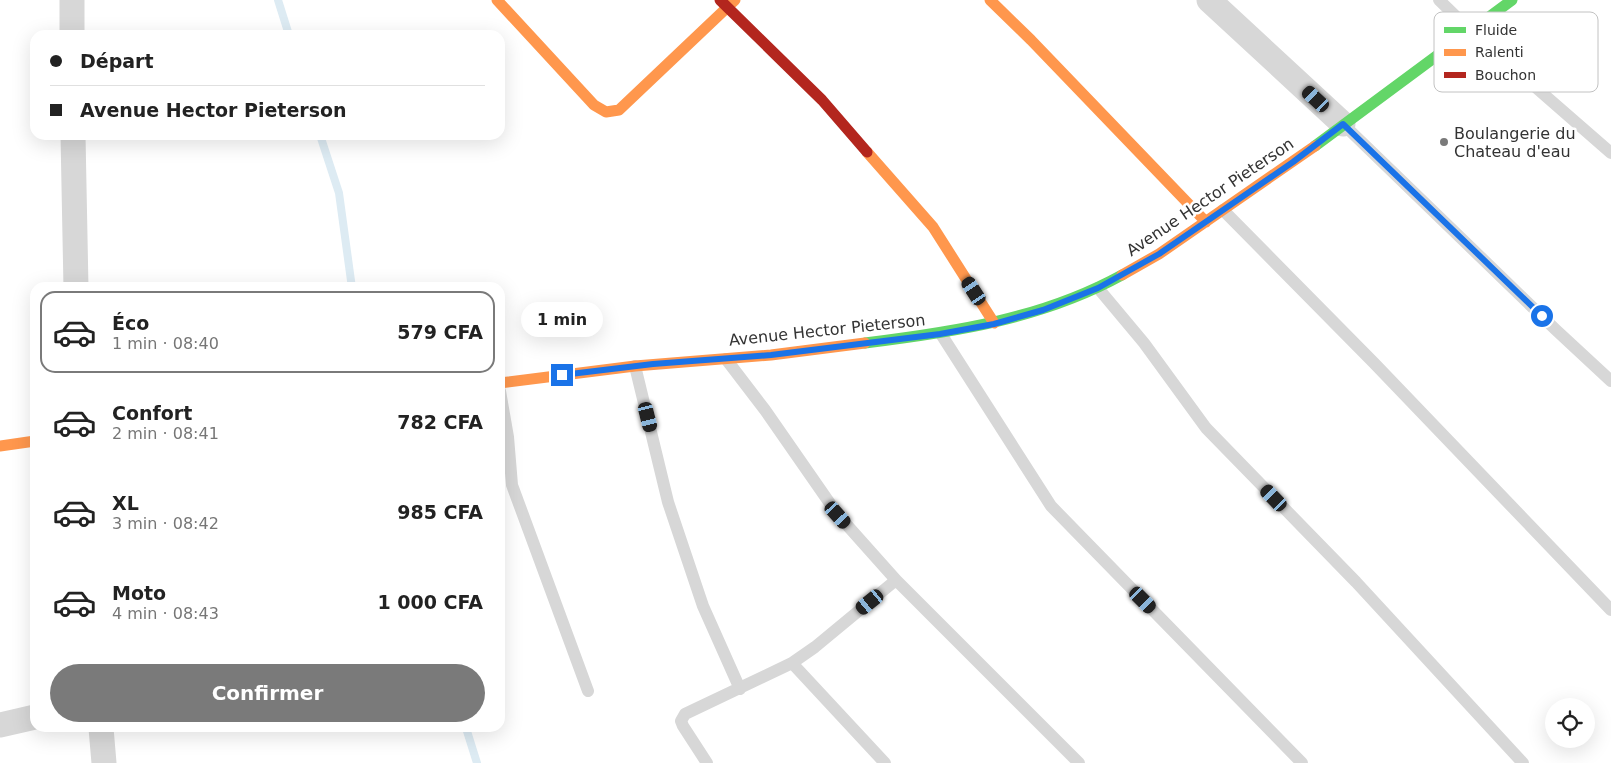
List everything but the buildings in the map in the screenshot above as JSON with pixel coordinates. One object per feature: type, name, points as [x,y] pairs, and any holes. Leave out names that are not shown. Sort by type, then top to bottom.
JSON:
[{"type":"street","points":[[72,0],[72,30]]},
{"type":"street","points":[[497,0],[594,105],[606,112],[619,110],[727,3],[822,100],[933,227],[994,324]]},
{"type":"street","points":[[990,0],[1206,222]]},
{"type":"street","points":[[1209,0],[1343,124]]},
{"type":"street","name":"Avenue Hector Pieterson","points":[[1495,12],[1512,0]]},
{"type":"street","name":"Avenue Hector Pieterson","points":[[505,382],[635,366],[771,355],[940,334],[994,324],[1043,310],[1098,288],[1159,254],[1293,162],[1434,57]]},
{"type":"street","points":[[73,140],[76,282]]},
{"type":"street","points":[[0,446],[30,442]]},
{"type":"street","points":[[0,725],[30,718]]},
{"type":"street","points":[[101,732],[104,763]]},
{"type":"lane","points":[[1439,0],[1451,12]]},
{"type":"lane","points":[[1541,92],[1611,153]]},
{"type":"lane","points":[[1343,124],[1611,381]]},
{"type":"lane","points":[[1223,210],[1374,363],[1611,610]]},
{"type":"lane","points":[[1098,288],[1144,343],[1206,428],[1356,582],[1524,763]]},
{"type":"lane","points":[[940,334],[1051,506],[1302,763]]},
{"type":"lane","points":[[725,358],[765,410],[838,515],[896,580],[1079,763]]},
{"type":"lane","points":[[635,366],[668,502],[703,606],[740,689]]},
{"type":"lane","points":[[505,420],[512,485],[588,691]]},
{"type":"lane","points":[[708,763],[683,726],[683,716],[792,663],[816,647],[896,580]]},
{"type":"lane","points":[[792,663],[885,763]]},
{"type":"waterway","points":[[278,0],[287,30]]},
{"type":"waterway","points":[[322,140],[339,193],[351,282]]},
{"type":"waterway","points":[[467,732],[477,763]]},
{"type":"traffic: fast","points":[[1496,12],[1512,0]]},
{"type":"traffic: fast","points":[[1315,146],[1434,58]]},
{"type":"traffic: fast","points":[[865,343],[964,328],[1029,313],[1061,303],[1122,275]]},
{"type":"traffic: slow","points":[[497,0],[594,105],[606,112],[619,110],[735,0]]},
{"type":"traffic: slow","points":[[990,0],[1206,222]]},
{"type":"traffic: slow","points":[[1122,275],[1159,254],[1315,146]]},
{"type":"traffic: slow","points":[[867,152],[933,227],[994,323]]},
{"type":"traffic: slow","points":[[505,382],[635,366],[771,355],[865,343]]},
{"type":"traffic: slow","points":[[0,446],[30,442]]},
{"type":"traffic: jam","points":[[720,0],[822,100],[867,152]]},
{"type":"place","name":"Boulangerie du Chateau d'eau","points":[[1444,142]]},
{"type":"route","points":[[562,375],[653,364],[771,355],[940,334],[994,324],[1043,310],[1098,288],[1159,254],[1293,162],[1343,124],[1542,316]]}]
